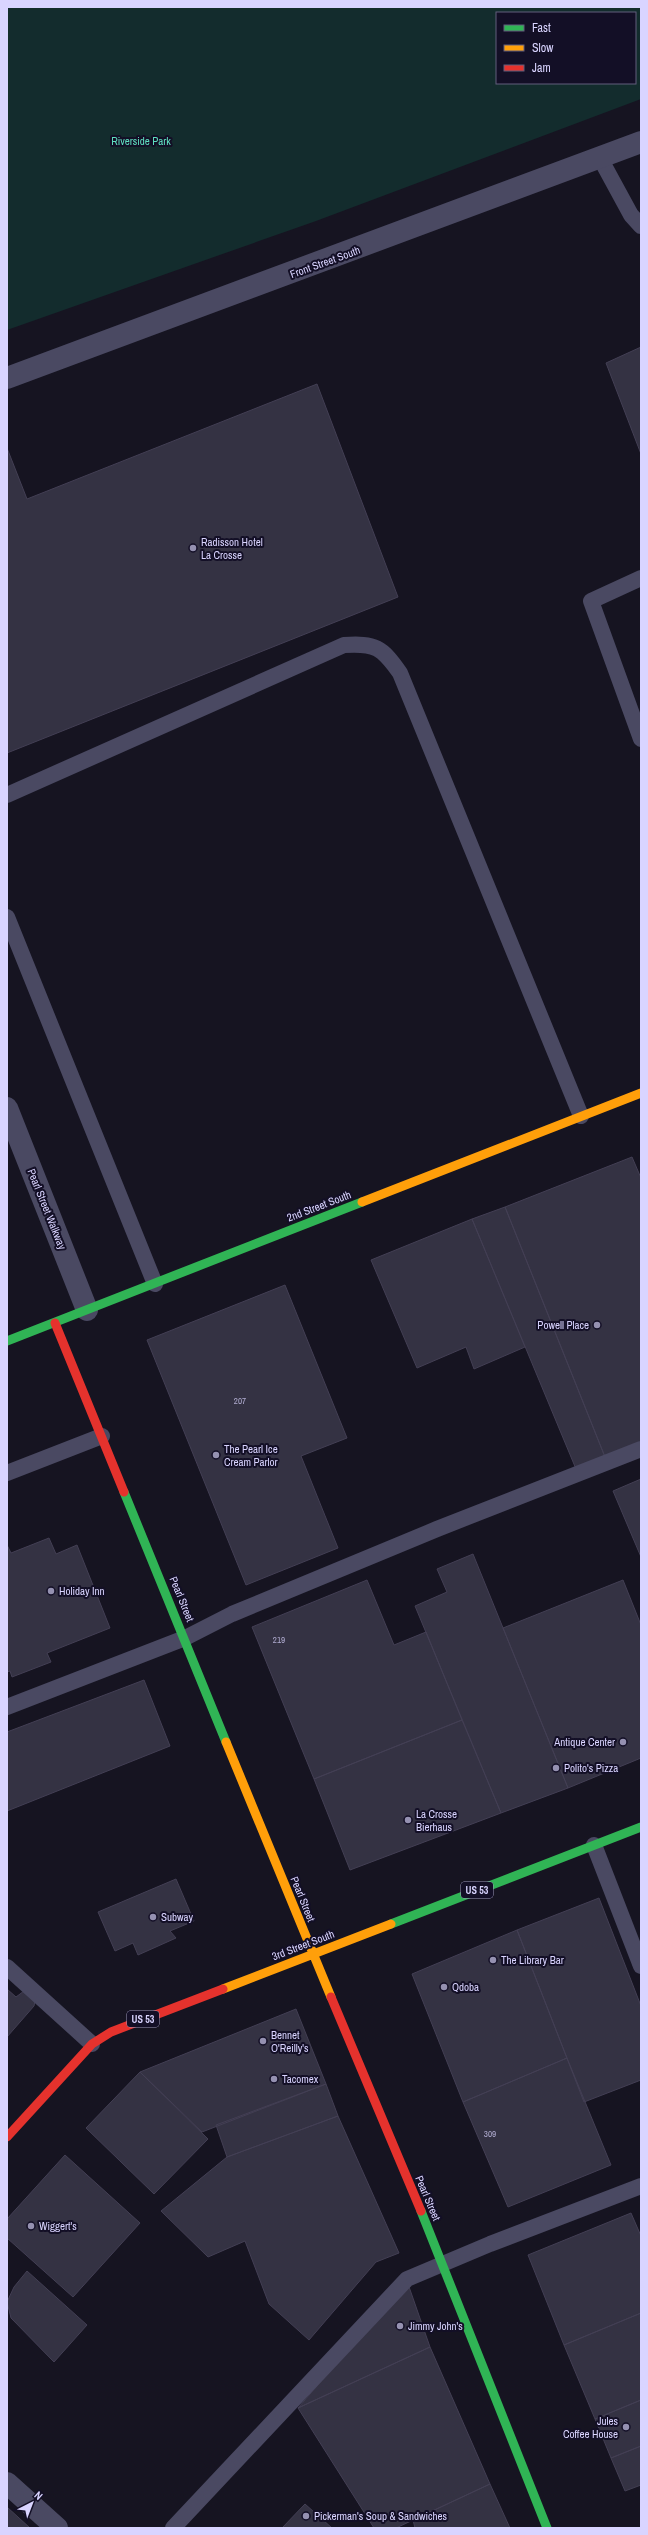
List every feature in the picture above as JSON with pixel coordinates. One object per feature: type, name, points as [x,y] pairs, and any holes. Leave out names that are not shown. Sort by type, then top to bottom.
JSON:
[{"type":"main road","name":"2nd Street South","points":[[7,1341],[641,1093]]},
{"type":"main road","name":"Pearl Street","points":[[55,1323],[313,1954],[443,2263],[547,2528]]},
{"type":"main road","name":"3rd Street South","points":[[7,2137],[92,2044],[111,2032],[641,1827]]},
{"type":"street","name":"Front Street South","points":[[7,378],[641,142]]},
{"type":"street","name":"Pearl Street Walkway","points":[[7,1108],[87,1310]]},
{"type":"street","points":[[7,2483],[57,2528]]},
{"type":"lane","points":[[600,158],[631,215],[641,226]]},
{"type":"lane","points":[[641,578],[591,601],[641,739]]},
{"type":"lane","points":[[7,795],[344,645],[362,644],[378,647],[388,655],[400,673],[581,1116]]},
{"type":"lane","points":[[7,917],[155,1284]]},
{"type":"lane","points":[[7,1473],[102,1436]]},
{"type":"lane","points":[[7,1707],[185,1638],[232,1614],[430,1532],[641,1449]]},
{"type":"lane","points":[[594,1845],[641,1966]]},
{"type":"lane","points":[[7,1967],[92,2044]]},
{"type":"lane","points":[[173,2528],[407,2279],[443,2263],[641,2186]]},
{"type":"green space","name":"Riverside Park","points":[[7,7],[641,7],[641,99],[316,221],[7,330]]},
{"type":"building","points":[[641,347],[641,454],[606,363]]},
{"type":"building","name":"Radisson Hotel La Crosse","points":[[317,384],[398,597],[7,753],[7,448],[27,499]]},
{"type":"building","name":"Powell Place","points":[[632,1157],[641,1178],[641,1443],[605,1457],[505,1207]]},
{"type":"building","points":[[505,1207],[605,1457],[576,1469],[472,1219]]},
{"type":"building","points":[[472,1219],[525,1347],[474,1369],[466,1347],[417,1368],[371,1260]]},
{"type":"building","points":[[285,1285],[347,1438],[301,1456],[338,1548],[246,1585],[147,1340]]},
{"type":"building","points":[[641,1479],[641,1557],[613,1491]]},
{"type":"building","name":"Holiday Inn","points":[[49,1538],[56,1554],[77,1545],[110,1628],[47,1653],[51,1662],[12,1677],[10,1671],[7,1672],[7,1545],[11,1553]]},
{"type":"building","points":[[473,1554],[568,1788],[501,1813],[415,1606],[447,1592],[437,1569]]},
{"type":"building","points":[[367,1580],[394,1645],[426,1632],[462,1720],[314,1779],[252,1627]]},
{"type":"building","points":[[623,1580],[641,1625],[641,1758],[568,1788],[503,1628]]},
{"type":"building","points":[[144,1680],[170,1746],[7,1811],[7,1732]]},
{"type":"building","points":[[462,1720],[501,1813],[350,1870],[314,1779]]},
{"type":"building","points":[[176,1879],[194,1921],[170,1931],[176,1938],[138,1955],[133,1943],[115,1951],[98,1912]]},
{"type":"building","points":[[599,1898],[641,2006],[641,2080],[584,2102],[517,1930]]},
{"type":"building","points":[[517,1930],[567,2058],[463,2102],[412,1974]]},
{"type":"building","points":[[7,1989],[16,1997],[24,1991],[35,2001],[34,2006],[7,2037]]},
{"type":"building","name":"Bennet O'Reilly's","points":[[296,2009],[326,2084],[202,2132],[140,2072]]},
{"type":"building","points":[[567,2058],[611,2165],[508,2207],[463,2102]]},
{"type":"building","points":[[140,2072],[208,2139],[154,2194],[86,2128]]},
{"type":"building","points":[[326,2084],[338,2116],[227,2157],[216,2125]]},
{"type":"building","points":[[338,2116],[399,2253],[376,2262],[309,2340],[269,2304],[245,2241],[208,2257],[161,2211],[227,2157]]},
{"type":"building","points":[[65,2155],[140,2223],[73,2297],[7,2238],[7,2219]]},
{"type":"building","points":[[631,2213],[641,2236],[641,2313],[564,2345],[528,2255]]},
{"type":"building","points":[[27,2271],[87,2325],[54,2362],[11,2318],[7,2302],[14,2287]]},
{"type":"building","points":[[407,2281],[430,2347],[298,2408]]},
{"type":"building","points":[[641,2313],[641,2400],[595,2419],[564,2345]]},
{"type":"building","points":[[430,2347],[490,2484],[396,2528],[374,2528],[298,2408]]},
{"type":"building","points":[[641,2400],[641,2446],[611,2458],[595,2419]]},
{"type":"building","points":[[641,2446],[641,2485],[625,2491],[611,2458]]},
{"type":"building","points":[[490,2484],[510,2528],[415,2528],[413,2520]]},
{"type":"building","name":"Pickerman's Soup & Sandwiches","points":[[305,2504],[332,2528],[282,2528]]},
{"type":"building","points":[[7,2507],[30,2528],[7,2528]]},
{"type":"traffic: fast","points":[[7,1341],[362,1202]]},
{"type":"traffic: fast","points":[[124,1492],[226,1742]]},
{"type":"traffic: fast","points":[[391,1924],[641,1827]]},
{"type":"traffic: fast","points":[[421,2211],[547,2528]]},
{"type":"traffic: slow","points":[[362,1202],[641,1093]]},
{"type":"traffic: slow","points":[[226,1742],[331,1997]]},
{"type":"traffic: slow","points":[[223,1989],[391,1924]]},
{"type":"traffic: jam","points":[[55,1323],[124,1492]]},
{"type":"traffic: jam","points":[[7,2137],[92,2044],[111,2032],[223,1989]]},
{"type":"traffic: jam","points":[[331,1997],[421,2211]]},
{"type":"place","name":"Radisson Hotel La Crosse","points":[[193,548]]},
{"type":"place","name":"Powell Place","points":[[597,1325]]},
{"type":"place","name":"The Pearl Ice Cream Parlor","points":[[216,1455]]},
{"type":"place","name":"Holiday Inn","points":[[51,1591]]},
{"type":"place","name":"Antique Center","points":[[623,1742]]},
{"type":"place","name":"Polito's Pizza","points":[[556,1768]]},
{"type":"place","name":"La Crosse Bierhaus","points":[[408,1820]]},
{"type":"place","name":"Subway","points":[[153,1917]]},
{"type":"place","name":"The Library Bar","points":[[493,1960]]},
{"type":"place","name":"Qdoba","points":[[444,1987]]},
{"type":"place","name":"Bennet O'Reilly's","points":[[263,2041]]},
{"type":"place","name":"Tacomex","points":[[274,2079]]},
{"type":"place","name":"Wiggert's","points":[[31,2226]]},
{"type":"place","name":"Jimmy John's","points":[[400,2326]]},
{"type":"place","name":"Jules Coffee House","points":[[626,2427]]},
{"type":"place","name":"Pickerman's Soup & Sandwiches","points":[[306,2516]]}]
